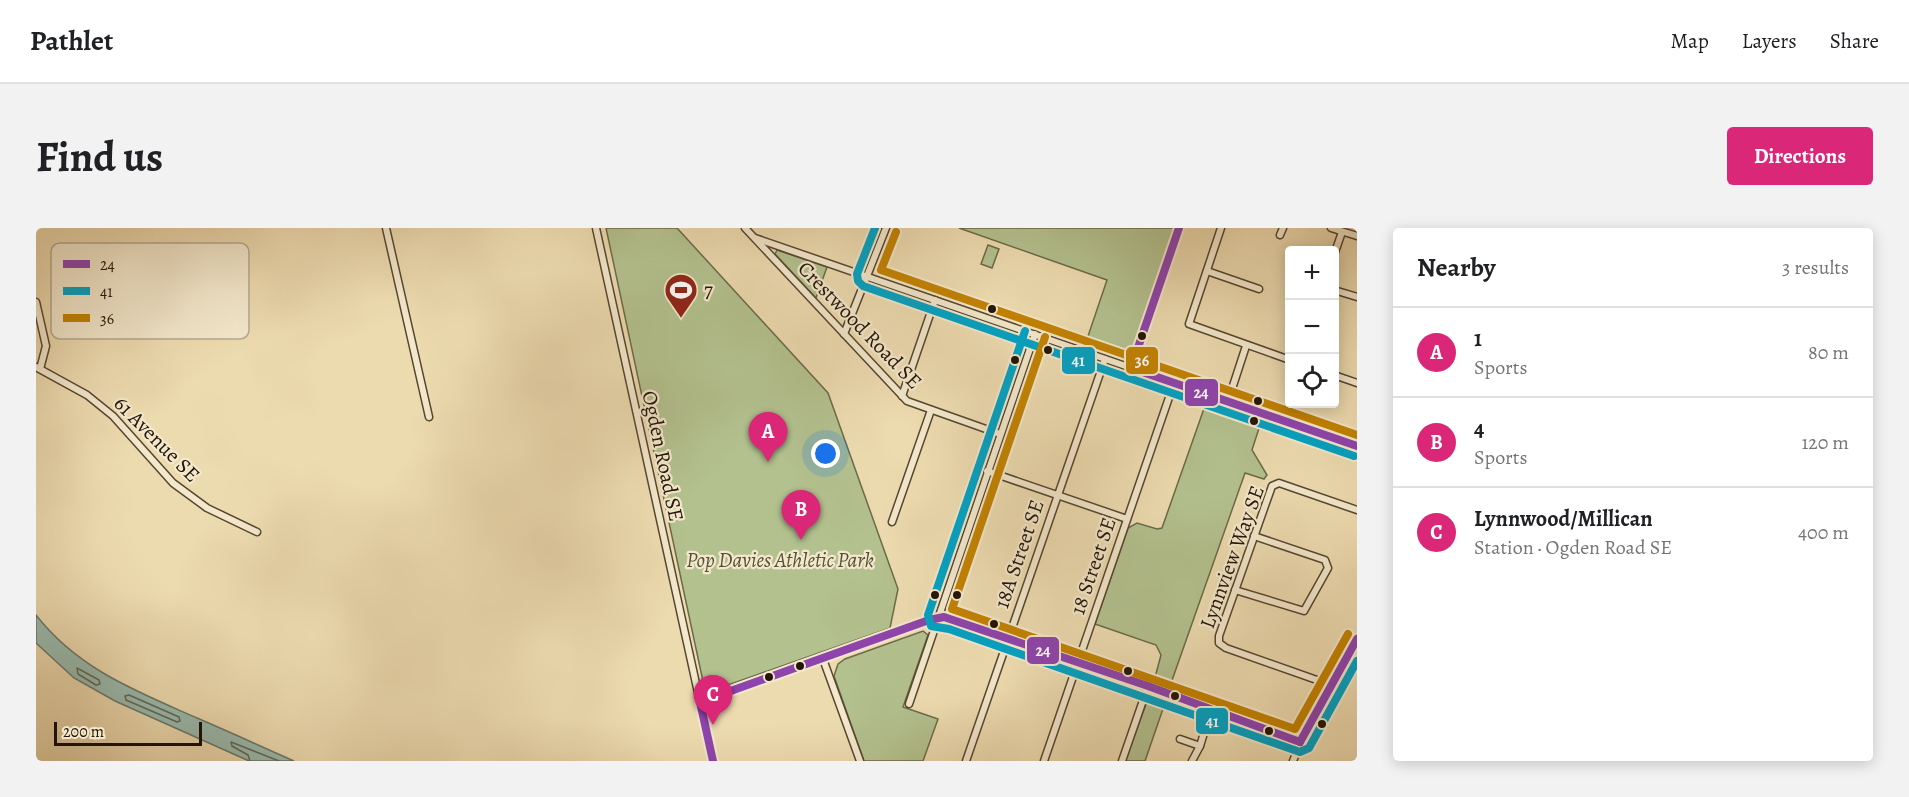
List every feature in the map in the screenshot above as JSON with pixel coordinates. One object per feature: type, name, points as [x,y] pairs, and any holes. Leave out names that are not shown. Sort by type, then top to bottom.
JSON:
[{"type":"street","points":[[386,228],[429,417]]},
{"type":"street","name":"Ogden Road SE","points":[[596,228],[713,761]]},
{"type":"street","name":"Crestwood Road SE","points":[[745,228],[908,401],[1000,434]]},
{"type":"street","points":[[844,334],[886,228]]},
{"type":"street","points":[[1131,368],[1179,228]]},
{"type":"street","points":[[1221,228],[1189,324],[1285,358]]},
{"type":"street","points":[[1331,228],[1357,236]]},
{"type":"street","points":[[1338,246],[1342,232]]},
{"type":"street","points":[[755,238],[1357,446]]},
{"type":"street","points":[[1207,271],[1259,289]]},
{"type":"street","points":[[1339,291],[1357,297]]},
{"type":"street","points":[[902,396],[935,300]]},
{"type":"street","points":[[36,302],[46,346],[38,368]]},
{"type":"street","points":[[909,704],[1035,334]]},
{"type":"street","points":[[1228,401],[1246,346]]},
{"type":"street","name":"18A Street SE","points":[[966,761],[1105,358]]},
{"type":"street","name":"61 Avenue SE","points":[[38,368],[87,395],[113,416],[173,483],[207,508],[256,532]]},
{"type":"street","points":[[1339,376],[1357,383]]},
{"type":"street","name":"18 Street SE","points":[[1044,761],[1174,383]]},
{"type":"street","points":[[892,522],[931,410]]},
{"type":"street","points":[[987,471],[1127,519]]},
{"type":"street","name":"Lynnview Way SE","points":[[1331,685],[1222,646],[1219,636],[1270,488],[1276,483],[1357,510]]},
{"type":"street","points":[[1235,591],[1304,612],[1328,568],[1325,560],[1254,536]]},
{"type":"street","points":[[700,702],[938,618],[951,619],[1148,686],[1300,742]]},
{"type":"street","points":[[1293,761],[1300,742],[1357,639]]},
{"type":"street","points":[[823,659],[860,761]]},
{"type":"street","points":[[1122,761],[1148,686]]},
{"type":"street","points":[[1192,761],[1200,746],[1211,710]]},
{"type":"street","points":[[1180,739],[1200,746]]},
{"type":"green space","name":"Pop Davies Athletic Park","points":[[606,228],[677,228],[828,393],[898,589],[890,628],[711,691],[704,686]]},
{"type":"green space","points":[[959,228],[1179,228],[1131,368],[1083,351],[1107,280]]},
{"type":"green space","points":[[988,245],[999,249],[992,268],[981,264]]},
{"type":"green space","points":[[777,250],[827,267],[816,298],[775,254]]},
{"type":"green space","points":[[1207,400],[1262,419],[1252,450],[1267,475],[1264,479],[1245,473],[1170,686],[1154,681],[1161,655],[1156,645],[1095,624],[1128,528],[1137,523],[1157,529],[1162,528]]},
{"type":"green space","points":[[923,631],[928,635],[903,707],[938,719],[923,761],[864,761],[834,676],[838,664],[845,659]]},
{"type":"green space","points":[[1149,696],[1165,703],[1145,761],[1125,761]]},
{"type":"water","points":[[36,615],[70,650],[109,677],[294,761],[249,761],[115,701],[74,678],[36,643]]},
{"type":"transit line","name":"41","points":[[875,228],[857,274],[858,281],[863,286],[1354,456]]},
{"type":"transit line","name":"24","points":[[1131,368],[1179,228]]},
{"type":"transit line","name":"36","points":[[896,232],[881,270],[1357,435]]},
{"type":"transit line","name":"41","points":[[1025,331],[928,615],[931,626],[949,629],[1300,752],[1309,748],[1357,661]]},
{"type":"transit line","name":"36","points":[[1045,337],[952,609],[1295,729],[1348,634]]},
{"type":"transit line","name":"24","points":[[1131,368],[1357,446]]},
{"type":"transit line","name":"24","points":[[700,702],[929,620],[944,617],[1148,686],[1300,742]]},
{"type":"transit line","name":"24","points":[[1300,742],[1357,639]]},
{"type":"transit line","name":"24","points":[[700,702],[713,761]]},
{"type":"place","name":"7","points":[[681,319]]},
{"type":"place","name":"1","points":[[768,462]]},
{"type":"place","name":"4","points":[[801,540]]},
{"type":"place","name":"Lynnwood/Millican","points":[[713,725]]}]
